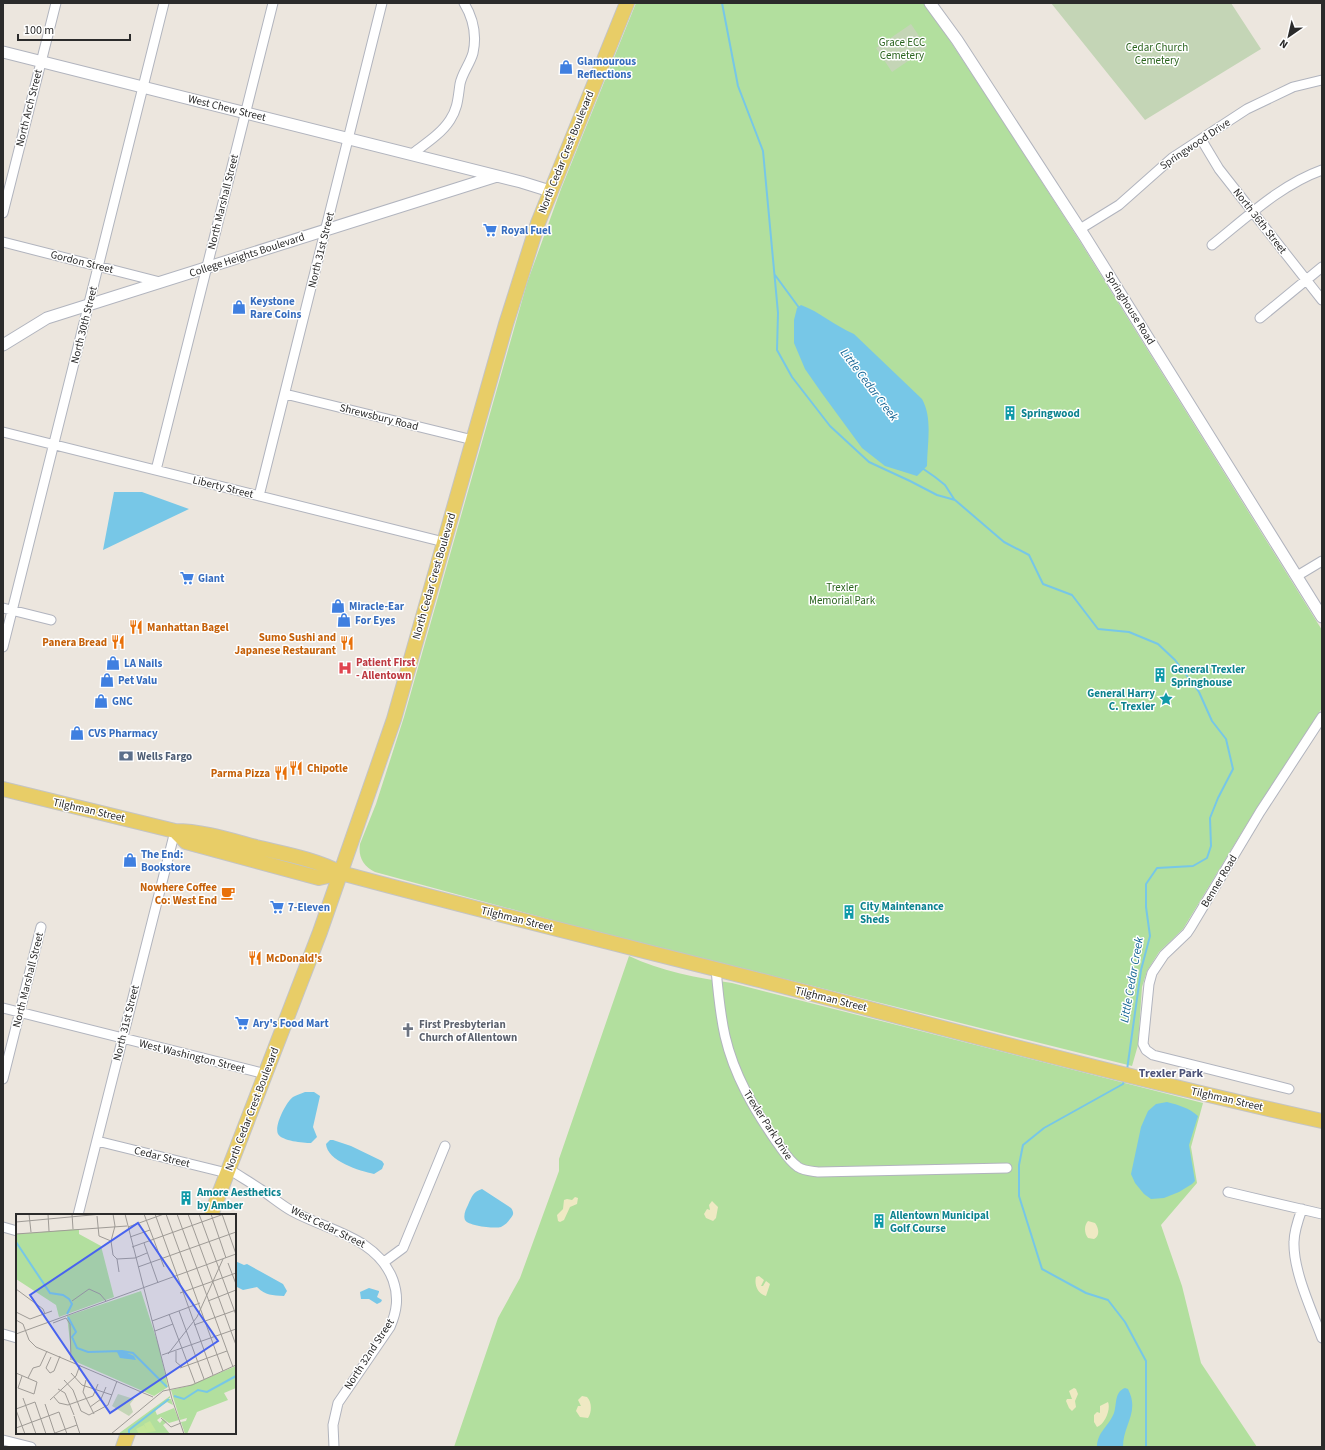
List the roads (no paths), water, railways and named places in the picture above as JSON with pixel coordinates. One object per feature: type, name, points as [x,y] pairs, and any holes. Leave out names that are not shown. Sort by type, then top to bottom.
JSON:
[{"type":"main road","name":"North Cedar Crest Boulevard","points":[[211,1214],[310,959],[394,719],[517,286],[538,222],[627,3]]},
{"type":"main road","name":"Tilghman Street","points":[[3,789],[175,831],[190,831],[260,848],[326,865],[341,873],[488,912],[1105,1070],[1322,1121]]},
{"type":"main road","points":[[123,1447],[128,1434]]},
{"type":"street","name":"North Arch Street","points":[[3,213],[56,3]]},
{"type":"street","name":"North 30th Street","points":[[3,647],[8,609],[54,444],[164,3]]},
{"type":"street","name":"North Marshall Street","points":[[156,470],[273,3]]},
{"type":"street","name":"North 31st Street","points":[[259,496],[382,3]]},
{"type":"street","points":[[412,154],[442,130],[451,119],[455,111],[463,74],[473,53],[474,42],[474,28],[470,14],[464,3]]},
{"type":"street","name":"Springhouse Road","points":[[930,3],[957,40],[1080,229],[1322,617]]},
{"type":"street","name":"West Chew Street","points":[[3,52],[452,164],[550,190]]},
{"type":"street","name":"Springwood Drive","points":[[1080,229],[1119,205],[1166,162],[1247,109],[1293,87],[1322,80]]},
{"type":"street","name":"North 36th Street","points":[[1201,139],[1219,169],[1322,300]]},
{"type":"street","points":[[452,164],[464,174],[469,185]]},
{"type":"street","points":[[1212,245],[1283,190],[1298,180],[1322,170]]},
{"type":"street","name":"College Heights Boulevard","points":[[3,345],[47,318],[497,176]]},
{"type":"street","name":"Gordon Street","points":[[3,242],[160,282]]},
{"type":"street","points":[[1260,318],[1322,267]]},
{"type":"street","name":"Shrewsbury Road","points":[[285,394],[473,440]]},
{"type":"street","name":"Liberty Street","points":[[3,432],[444,542]]},
{"type":"street","points":[[1297,576],[1322,561]]},
{"type":"street","points":[[8,609],[51,620]]},
{"type":"street","name":"Benner Road","points":[[1289,1089],[1153,1055],[1146,1050],[1143,1044],[1149,984],[1152,973],[1164,955],[1188,933],[1260,812],[1322,717]]},
{"type":"street","name":"North 31st Street","points":[[78,1214],[175,831]]},
{"type":"street","name":"North Marshall Street","points":[[3,1079],[41,927]]},
{"type":"street","name":"Trexler Park Drive","points":[[716,970],[720,1009],[725,1037],[733,1062],[746,1093],[764,1123],[788,1157],[800,1168],[807,1171],[818,1172],[1008,1168]]},
{"type":"street","name":"West Washington Street","points":[[3,1008],[266,1074]]},
{"type":"street","name":"Cedar Street","points":[[96,1141],[228,1171]]},
{"type":"street","points":[[384,1262],[403,1248],[445,1146]]},
{"type":"street","name":"West Cedar Street","points":[[228,1171],[258,1187],[292,1211],[362,1242],[377,1254],[384,1262]]},
{"type":"street","points":[[1228,1192],[1322,1214]]},
{"type":"street","points":[[1302,1209],[1295,1231],[1294,1256],[1300,1280],[1322,1338]]},
{"type":"street","points":[[3,1228],[16,1231]]},
{"type":"street","name":"North 32nd Street","points":[[334,1447],[333,1425],[338,1403],[390,1327],[395,1315],[397,1305],[395,1287],[384,1262]]},
{"type":"street","points":[[3,1334],[16,1338]]},
{"type":"street","points":[[3,1440],[31,1447]]},
{"type":"water","points":[[801,305],[815,311],[854,334],[922,399],[927,415],[929,432],[927,466],[917,476],[885,466],[862,448],[805,369],[794,343],[794,320],[797,308]]},
{"type":"water","points":[[114,492],[142,492],[189,509],[103,550]]},
{"type":"water","points":[[305,1092],[314,1092],[320,1096],[313,1127],[317,1137],[311,1143],[288,1140],[280,1136],[277,1130],[281,1114],[287,1104],[293,1097]]},
{"type":"water","points":[[1167,1102],[1184,1107],[1198,1116],[1189,1145],[1195,1181],[1179,1192],[1164,1198],[1151,1199],[1144,1194],[1135,1183],[1131,1174],[1141,1127],[1148,1111],[1156,1104]]},
{"type":"water","points":[[330,1140],[351,1146],[382,1161],[384,1164],[382,1169],[374,1174],[345,1164],[338,1160],[328,1150],[326,1144]]},
{"type":"water","points":[[482,1189],[512,1209],[512,1216],[501,1227],[493,1228],[471,1224],[465,1220],[465,1212],[472,1197],[475,1193]]},
{"type":"water","points":[[236,1261],[244,1265],[247,1264],[283,1284],[287,1291],[284,1296],[266,1294],[257,1287],[243,1290],[236,1286]]},
{"type":"water","points":[[369,1288],[379,1291],[377,1297],[382,1300],[381,1302],[377,1304],[369,1299],[361,1299],[360,1292]]},
{"type":"water","points":[[1125,1388],[1128,1389],[1131,1397],[1132,1412],[1125,1432],[1123,1447],[1097,1447],[1101,1433],[1114,1413],[1117,1396],[1121,1390]]},
{"type":"waterway","name":"Little Cedar Creek","points":[[722,3],[738,86],[763,151],[778,313],[777,350],[792,377],[830,426],[869,462],[937,495],[955,500],[1004,542],[1029,555],[1043,584],[1072,595],[1098,629],[1129,632],[1158,644],[1175,660],[1199,692],[1212,721],[1226,739],[1233,769],[1218,798],[1210,818],[1211,846],[1207,858],[1193,866],[1157,868],[1146,884],[1146,907],[1150,936],[1141,970],[1127,1070]]},
{"type":"waterway","name":"Little Cedar Creek","points":[[775,275],[800,309]]},
{"type":"waterway","name":"Little Cedar Creek","points":[[922,468],[945,485],[954,499]]},
{"type":"waterway","name":"Little Cedar Creek","points":[[1124,1080],[1123,1084],[1044,1128],[1023,1145],[1019,1165],[1019,1196],[1042,1269],[1086,1293],[1108,1300],[1125,1322],[1146,1361],[1146,1447]]},
{"type":"place","name":"Glamourous Reflections","points":[[566,67]]},
{"type":"place","name":"Royal Fuel","points":[[490,230]]},
{"type":"place","name":"Keystone Rare Coins","points":[[239,307]]},
{"type":"place","name":"Springwood","points":[[1010,413]]},
{"type":"place","name":"Giant","points":[[187,578]]},
{"type":"place","name":"Miracle-Ear","points":[[338,606]]},
{"type":"place","name":"For Eyes","points":[[344,620]]},
{"type":"place","name":"Manhattan Bagel","points":[[136,627]]},
{"type":"place","name":"Panera Bread","points":[[118,642]]},
{"type":"place","name":"Sumo Sushi and Japanese Restaurant","points":[[347,643]]},
{"type":"place","name":"LA Nails","points":[[113,663]]},
{"type":"place","name":"Patient First - Allentown","points":[[345,668]]},
{"type":"place","name":"General Trexler Springhouse","points":[[1160,675]]},
{"type":"place","name":"Pet Valu","points":[[107,680]]},
{"type":"place","name":"General Harry C. Trexler","points":[[1166,699]]},
{"type":"place","name":"GNC","points":[[101,701]]},
{"type":"place","name":"CVS Pharmacy","points":[[77,733]]},
{"type":"place","name":"Wells Fargo","points":[[126,756]]},
{"type":"place","name":"Chipotle","points":[[296,768]]},
{"type":"place","name":"Parma Pizza","points":[[281,773]]},
{"type":"place","name":"The End: Bookstore","points":[[130,860]]},
{"type":"place","name":"Nowhere Coffee Co: West End","points":[[228,893]]},
{"type":"place","name":"7-Eleven","points":[[277,907]]},
{"type":"place","name":"City Maintenance Sheds","points":[[849,912]]},
{"type":"place","name":"McDonald's","points":[[255,958]]},
{"type":"place","name":"Ary's Food Mart","points":[[242,1023]]},
{"type":"place","name":"First Presbyterian Church of Allentown","points":[[408,1030]]},
{"type":"place","name":"Amore Aesthetics by Amber","points":[[186,1198]]},
{"type":"place","name":"Allentown Municipal Golf Course","points":[[879,1221]]},
{"type":"district","name":"Trexler Park","points":[[1171,1073]]},
{"type":"park label","name":"Grace ECC Cemetery","points":[[902,48]]},
{"type":"park label","name":"Cedar Church Cemetery","points":[[1157,53]]},
{"type":"park label","name":"Trexler Memorial Park","points":[[842,593]]}]
